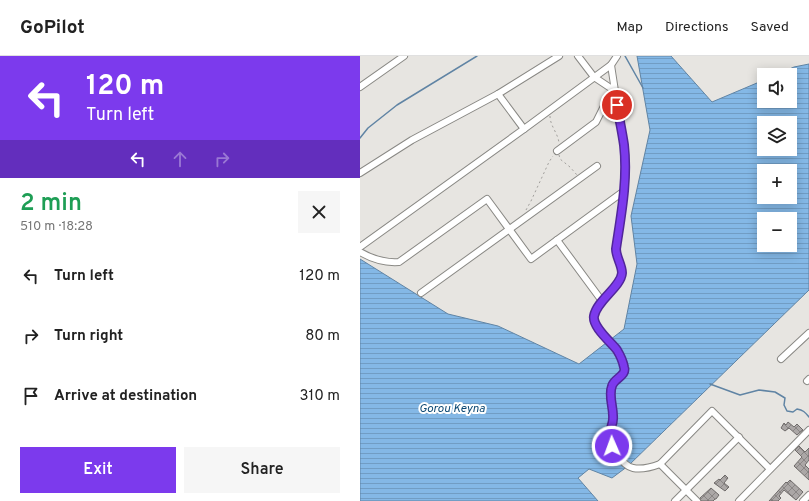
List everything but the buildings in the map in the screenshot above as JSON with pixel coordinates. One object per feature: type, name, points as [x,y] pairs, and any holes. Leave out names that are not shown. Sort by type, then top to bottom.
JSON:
[{"type":"street","points":[[360,87],[404,56]]},
{"type":"street","points":[[360,173],[412,140],[498,94],[559,56]]},
{"type":"street","points":[[578,56],[594,77],[614,91]]},
{"type":"street","points":[[360,247],[611,65],[617,56]]},
{"type":"street","points":[[611,65],[614,91],[624,145],[624,191],[616,249],[616,255],[622,274],[616,286],[596,310],[594,320],[598,329],[617,351],[625,369],[624,373],[612,385],[611,394],[613,419],[610,434],[612,446],[614,451],[628,466],[638,469],[652,467],[660,464],[712,411],[770,469]]},
{"type":"street","points":[[557,151],[596,122],[614,91]]},
{"type":"street","points":[[498,94],[524,129]]},
{"type":"street","points":[[421,293],[597,166]]},
{"type":"street","points":[[360,252],[385,262],[399,262],[487,199],[531,259],[624,191]]},
{"type":"street","points":[[557,240],[602,301]]},
{"type":"street","points":[[781,359],[809,332]]},
{"type":"street","points":[[739,501],[809,430]]},
{"type":"street","points":[[675,501],[738,437]]},
{"type":"street","points":[[660,464],[697,501]]},
{"type":"street","points":[[803,501],[809,495]]},
{"type":"path","points":[[525,211],[549,162],[557,151]]},
{"type":"water","name":"Gorou Keyna","points":[[637,56],[671,56],[712,102],[757,83],[757,108],[797,108],[797,68],[792,68],[809,64],[809,290],[628,466],[612,478],[589,469],[578,478],[598,501],[360,501],[360,259],[448,314],[498,326],[579,364],[624,329],[637,264],[631,216],[650,130]]},
{"type":"waterway","points":[[360,138],[368,128],[397,105],[477,56]]},
{"type":"waterway","points":[[625,56],[643,88]]},
{"type":"waterway","points":[[710,384],[740,395],[759,390],[775,392],[785,398],[784,405],[787,411],[793,412],[799,409],[809,417]]},
{"type":"route","points":[[612,446],[610,434],[613,419],[611,405],[612,385],[624,373],[625,369],[617,351],[598,329],[594,316],[599,305],[616,286],[622,274],[616,255],[616,249],[624,191],[624,145],[617,105]]}]
